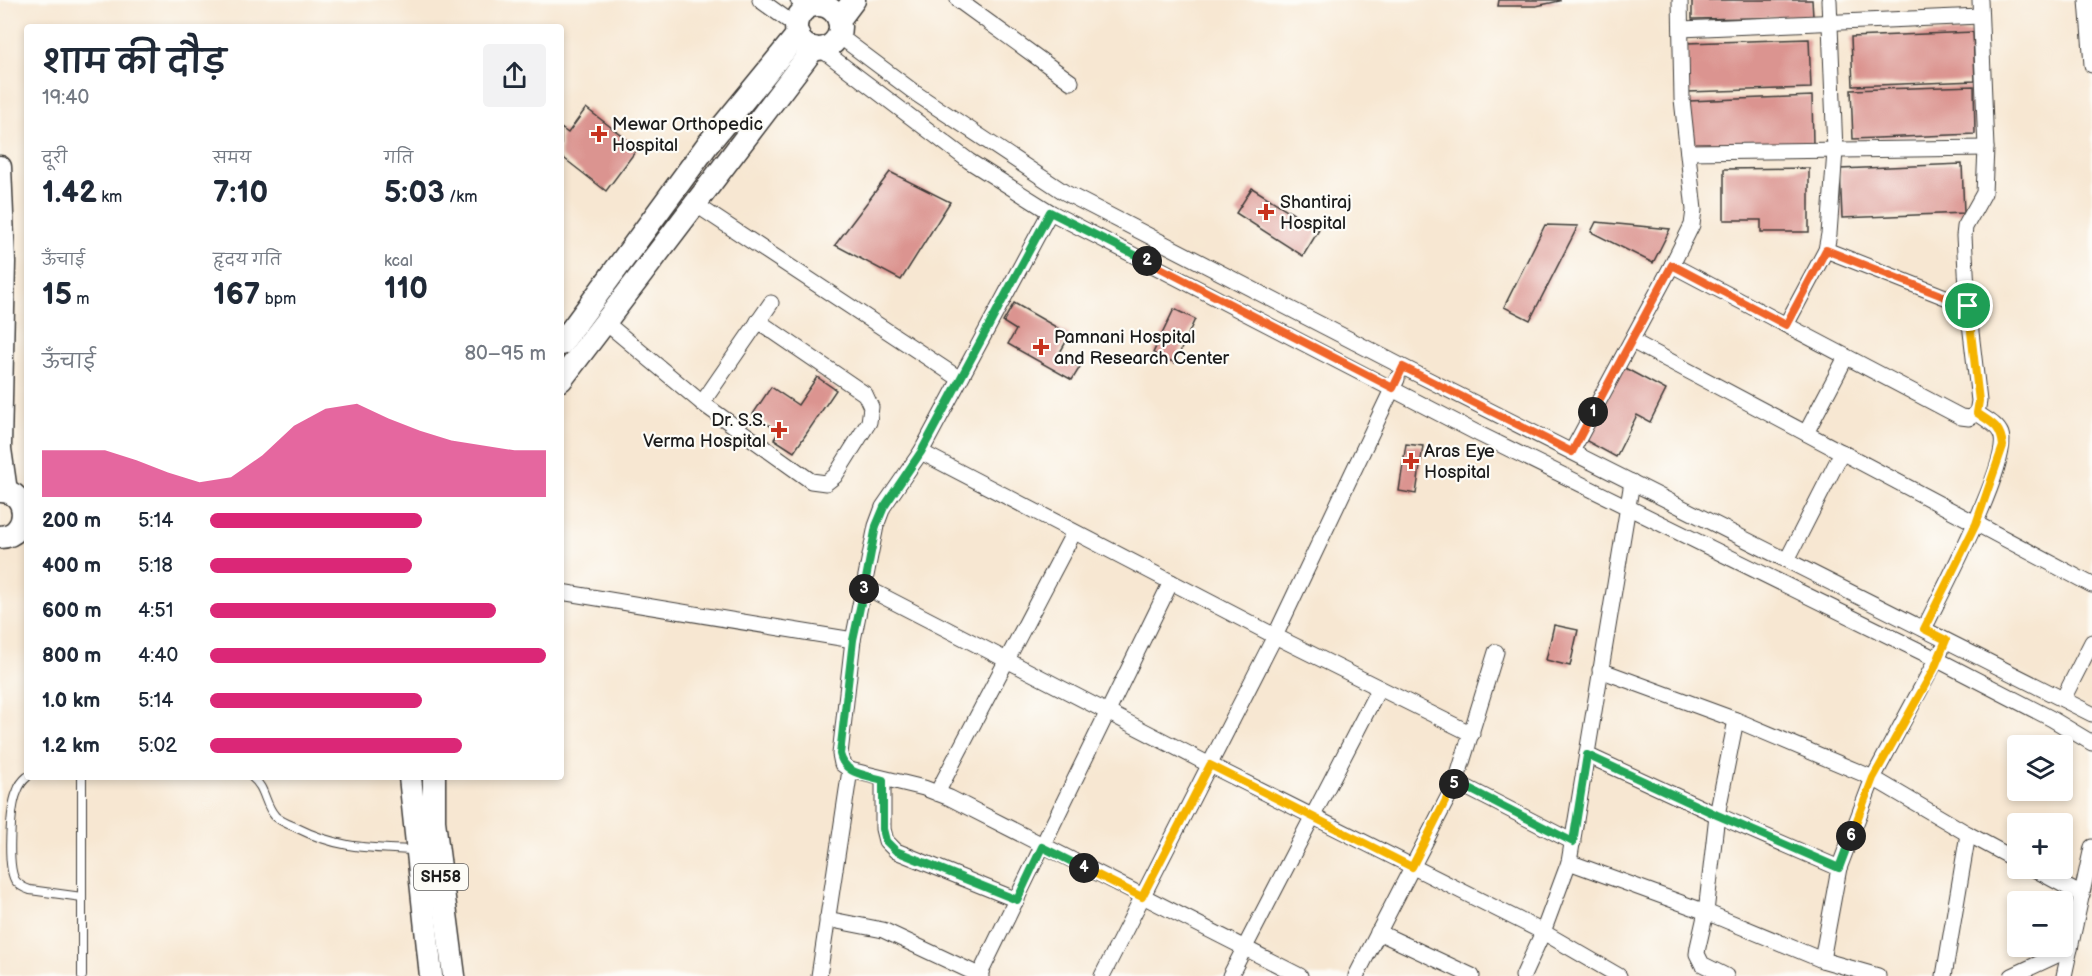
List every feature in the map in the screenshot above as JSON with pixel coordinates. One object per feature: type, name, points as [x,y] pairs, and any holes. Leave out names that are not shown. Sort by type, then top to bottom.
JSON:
[{"type":"main road","points":[[564,340],[708,144],[815,23],[854,0]]},
{"type":"main road","points":[[564,376],[695,204],[815,23]]},
{"type":"main road","points":[[0,167],[4,262],[0,447],[12,491],[23,507],[24,519],[10,535]]},
{"type":"main road","name":"SH58","points":[[411,780],[454,976]]},
{"type":"main road","name":"SH58","points":[[431,976],[428,850],[434,821],[434,780]]},
{"type":"street","points":[[760,0],[815,23],[1064,192],[1403,367],[2092,714]]},
{"type":"street","points":[[958,0],[1071,82]]},
{"type":"street","points":[[1572,452],[1692,225],[1694,210],[1682,99],[1680,0]]},
{"type":"street","points":[[1786,325],[1826,250],[1829,234],[1835,151],[1829,0]]},
{"type":"street","points":[[1672,265],[1961,417],[1969,418],[1977,413],[1979,401],[1968,306],[1965,227],[1984,193],[1986,148],[1980,0]]},
{"type":"street","points":[[2087,0],[2092,65]]},
{"type":"street","points":[[1681,29],[1980,16]]},
{"type":"street","points":[[815,23],[969,162],[1050,212],[1479,434],[1938,660],[2052,719],[2092,743]]},
{"type":"street","points":[[1688,152],[1986,148]]},
{"type":"street","points":[[695,204],[960,379]]},
{"type":"street","points":[[1050,212],[921,452],[884,507],[876,526],[853,640],[840,754],[842,764],[850,771],[937,793],[1300,976]]},
{"type":"street","points":[[1826,250],[1968,306]]},
{"type":"street","points":[[702,403],[771,303]]},
{"type":"street","points":[[605,322],[702,403],[811,481],[826,483],[835,477],[869,422],[872,407],[865,394],[758,321]]},
{"type":"street","points":[[1632,341],[2092,585]]},
{"type":"street","points":[[1806,433],[1846,357]]},
{"type":"street","points":[[1102,976],[1275,636],[1403,367]]},
{"type":"street","points":[[1924,629],[1976,524],[2003,446],[2002,435],[1997,427],[1977,413]]},
{"type":"street","points":[[921,452],[1275,636],[1472,734]]},
{"type":"street","points":[[1787,560],[1842,452]]},
{"type":"street","points":[[1523,976],[1543,932],[1569,862],[1632,482]]},
{"type":"street","points":[[937,793],[1074,532]]},
{"type":"street","points":[[827,919],[883,930],[980,976],[1171,582]]},
{"type":"street","points":[[865,587],[1312,817],[1543,932],[1619,976]]},
{"type":"street","points":[[564,592],[853,640]]},
{"type":"street","points":[[1822,960],[1839,868],[1873,778],[1938,660],[1946,640]]},
{"type":"street","points":[[2063,699],[2092,642]]},
{"type":"street","points":[[1356,976],[1456,782],[1496,652]]},
{"type":"street","points":[[1600,670],[1736,720],[1873,778],[2007,855]]},
{"type":"street","points":[[1230,976],[1379,688]]},
{"type":"street","points":[[1726,976],[1702,964],[1697,954],[1706,912],[1717,815],[1736,720]]},
{"type":"street","points":[[1587,755],[1839,868]]},
{"type":"street","points":[[819,976],[850,771]]},
{"type":"street","points":[[883,780],[883,829],[886,841],[896,851],[1017,900]]},
{"type":"street","points":[[1456,782],[1573,842]]},
{"type":"street","points":[[1944,976],[1968,834]]},
{"type":"street","points":[[2073,936],[2092,847]]},
{"type":"street","points":[[1569,862],[1706,912],[1822,960],[1878,976]]},
{"type":"street","points":[[2052,879],[2082,895]]},
{"type":"street","points":[[1378,932],[1472,976]]},
{"type":"street","points":[[2012,976],[2053,957]]},
{"type":"street","points":[[2064,976],[2068,957]]},
{"type":"lane","points":[[25,780],[16,794],[13,807],[10,863],[14,879],[18,884],[30,890],[82,897]]},
{"type":"lane","points":[[82,780],[82,976]]},
{"type":"lane","points":[[255,780],[261,785],[269,809],[278,818],[307,833],[350,847],[428,850]]},
{"type":"building","points":[[1499,0],[1560,1],[1536,6],[1498,6]]},
{"type":"building","points":[[1692,0],[1812,0],[1813,17],[1692,19]]},
{"type":"building","points":[[1973,32],[1975,81],[1853,86],[1851,37]]},
{"type":"building","points":[[1809,39],[1811,88],[1688,92],[1687,43]]},
{"type":"building","points":[[1974,86],[1975,134],[1853,139],[1851,90]]},
{"type":"building","points":[[1812,96],[1813,145],[1691,149],[1689,101]]},
{"type":"building","points":[[586,108],[638,148],[606,191],[564,158],[564,130],[568,133]]},
{"type":"building","points":[[1962,164],[1964,213],[1842,218],[1840,169]]},
{"type":"building","points":[[1809,168],[1809,232],[1761,232],[1761,220],[1724,220],[1724,169]]},
{"type":"building","points":[[890,172],[950,202],[901,280],[835,245]]},
{"type":"building","points":[[1252,188],[1319,230],[1303,256],[1236,213]]},
{"type":"building","points":[[1596,222],[1670,229],[1653,263],[1591,232]]},
{"type":"building","points":[[1545,225],[1578,226],[1530,320],[1504,307]]},
{"type":"building","points":[[1014,303],[1070,335],[1059,354],[1080,367],[1072,380],[1008,344],[1016,330],[1003,322]]},
{"type":"building","points":[[1174,309],[1195,319],[1175,363],[1153,353]]},
{"type":"building","points":[[1623,367],[1666,390],[1650,422],[1637,415],[1616,457],[1585,440]]},
{"type":"building","points":[[817,377],[836,390],[794,452],[774,439],[779,432],[753,414],[771,387],[798,405]]},
{"type":"building","points":[[1406,444],[1423,446],[1416,494],[1399,491]]},
{"type":"building","points":[[1554,625],[1578,630],[1570,666],[1546,660]]},
{"type":"place","name":"Mewar Orthopedic Hospital","points":[[599,134]]},
{"type":"place","name":"Shantiraj Hospital","points":[[1266,212]]},
{"type":"place","name":"Pamnani Hospital and Research Center","points":[[1041,347]]},
{"type":"place","name":"Dr. S.S. Verma Hospital","points":[[779,430]]},
{"type":"place","name":"Aras Eye Hospital","points":[[1411,461]]},
{"type":"route","points":[[1050,212],[1393,388],[1403,367],[1572,452],[1672,265],[1786,325],[1826,250],[1968,306],[1979,401],[1977,413],[1997,427],[2002,435],[2003,446],[1976,524],[1924,629],[1946,640],[1934,669],[1873,778],[1839,868],[1587,755],[1573,842],[1456,782],[1412,867],[1210,765],[1142,897],[1042,847],[1017,900],[896,851],[886,841],[883,829],[883,780],[850,771],[842,764],[840,754],[853,640],[876,526],[884,507],[921,452],[1050,212]]}]
